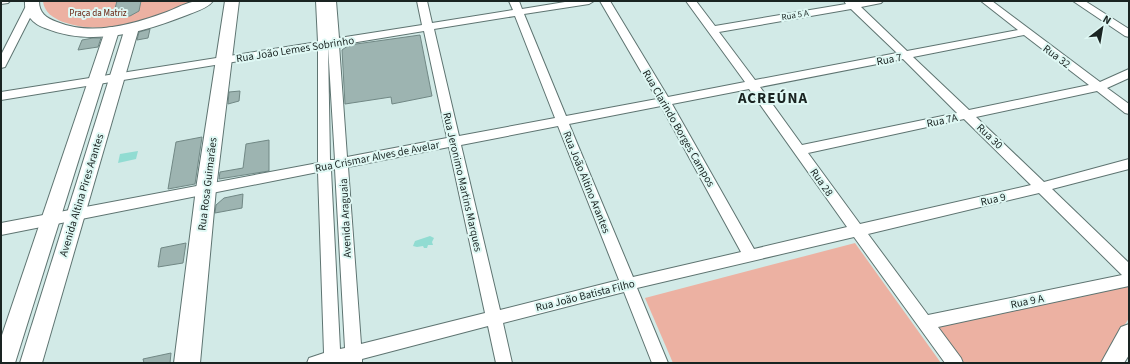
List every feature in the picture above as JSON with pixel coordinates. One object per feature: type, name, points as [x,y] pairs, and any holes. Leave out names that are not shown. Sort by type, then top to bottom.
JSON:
[{"type":"main road","points":[[32,4],[34,14],[40,20],[62,30],[76,32],[112,32],[132,28],[172,16],[206,1]]},
{"type":"main road","name":"Rua Rosa Guimarães","points":[[187,363],[206,189],[231,3]]},
{"type":"street","points":[[1,2],[5,1]]},
{"type":"street","name":"Avenida Araguaia","points":[[321,1],[338,97],[354,358]]},
{"type":"street","name":"Avenida Araguaia","points":[[331,1],[324,99],[324,166],[333,361]]},
{"type":"street","name":"Rua Jeronimo Martins Marques","points":[[422,1],[504,363]]},
{"type":"street","name":"Rua João Lemes Sobrinho","points":[[1,96],[97,79],[329,44],[428,26],[517,7],[589,1]]},
{"type":"street","name":"Rua Clarindo Borges Campos","points":[[605,1],[665,102],[750,255]]},
{"type":"street","name":"Rua 28","points":[[691,1],[800,150],[856,230],[955,363]]},
{"type":"street","name":"Rua 5 A","points":[[712,30],[852,3],[878,1]]},
{"type":"street","name":"Rua 32","points":[[986,1],[1129,110]]},
{"type":"street","points":[[1078,1],[1129,34]]},
{"type":"street","name":"Rua 30","points":[[852,3],[1129,272]]},
{"type":"street","points":[[1,65],[32,4]]},
{"type":"street","name":"Rua João Altino Arantes","points":[[517,7],[660,363]]},
{"type":"street","name":"Avenida Altina Pires Arantes","points":[[30,363],[132,28]]},
{"type":"street","name":"Avenida Altina Pires Arantes","points":[[4,363],[112,32]]},
{"type":"street","name":"Rua 7","points":[[753,85],[1026,32]]},
{"type":"street","name":"Rua 7A","points":[[800,150],[1099,87],[1129,73]]},
{"type":"street","name":"Rua Crismar Alves de Avelar","points":[[1,229],[51,218],[753,85]]},
{"type":"street","points":[[324,99],[338,97]]},
{"type":"street","points":[[76,142],[98,140]]},
{"type":"street","name":"Rua 9","points":[[856,230],[1043,187],[1129,164]]},
{"type":"street","name":"Rua João Batista Filho","points":[[315,363],[354,358],[493,318],[856,230]]},
{"type":"street","points":[[328,252],[347,247]]},
{"type":"street","name":"Rua 9 A","points":[[924,323],[1129,280]]},
{"type":"street","points":[[18,319],[46,313]]},
{"type":"street","points":[[1112,363],[1129,334]]},
{"type":"green space","name":"Praça da Matriz","points":[[43,1],[194,1],[147,20],[113,27],[96,28],[79,26],[59,20],[47,11]]},
{"type":"green space","points":[[855,243],[941,363],[673,363],[645,298]]},
{"type":"green space","points":[[1129,283],[1129,318],[1101,363],[961,363],[933,326]]},
{"type":"shaded area","points":[[138,151],[136,159],[118,163],[120,154]]},
{"type":"shaded area","points":[[430,236],[434,238],[432,242],[433,245],[428,245],[427,248],[424,248],[423,246],[413,246],[415,241]]},
{"type":"building","points":[[117,1],[141,1],[139,11],[130,16],[113,16]]},
{"type":"building","points":[[150,29],[148,38],[137,40],[139,32]]},
{"type":"building","points":[[420,35],[432,96],[392,104],[391,97],[345,104],[342,50],[349,45]]},
{"type":"building","points":[[101,38],[98,47],[78,50],[82,40]]},
{"type":"building","points":[[240,91],[239,101],[228,104],[229,92]]},
{"type":"building","points":[[202,137],[195,184],[168,189],[176,142]]},
{"type":"building","points":[[269,140],[269,171],[219,179],[220,172],[243,168],[246,144]]},
{"type":"building","points":[[243,194],[242,208],[215,213],[216,205],[224,198]]},
{"type":"building","points":[[186,243],[183,263],[158,267],[161,248]]},
{"type":"building","points":[[171,353],[170,363],[144,363],[143,359]]},
{"type":"district","name":"ACREÚNA","points":[[773,98]]}]
